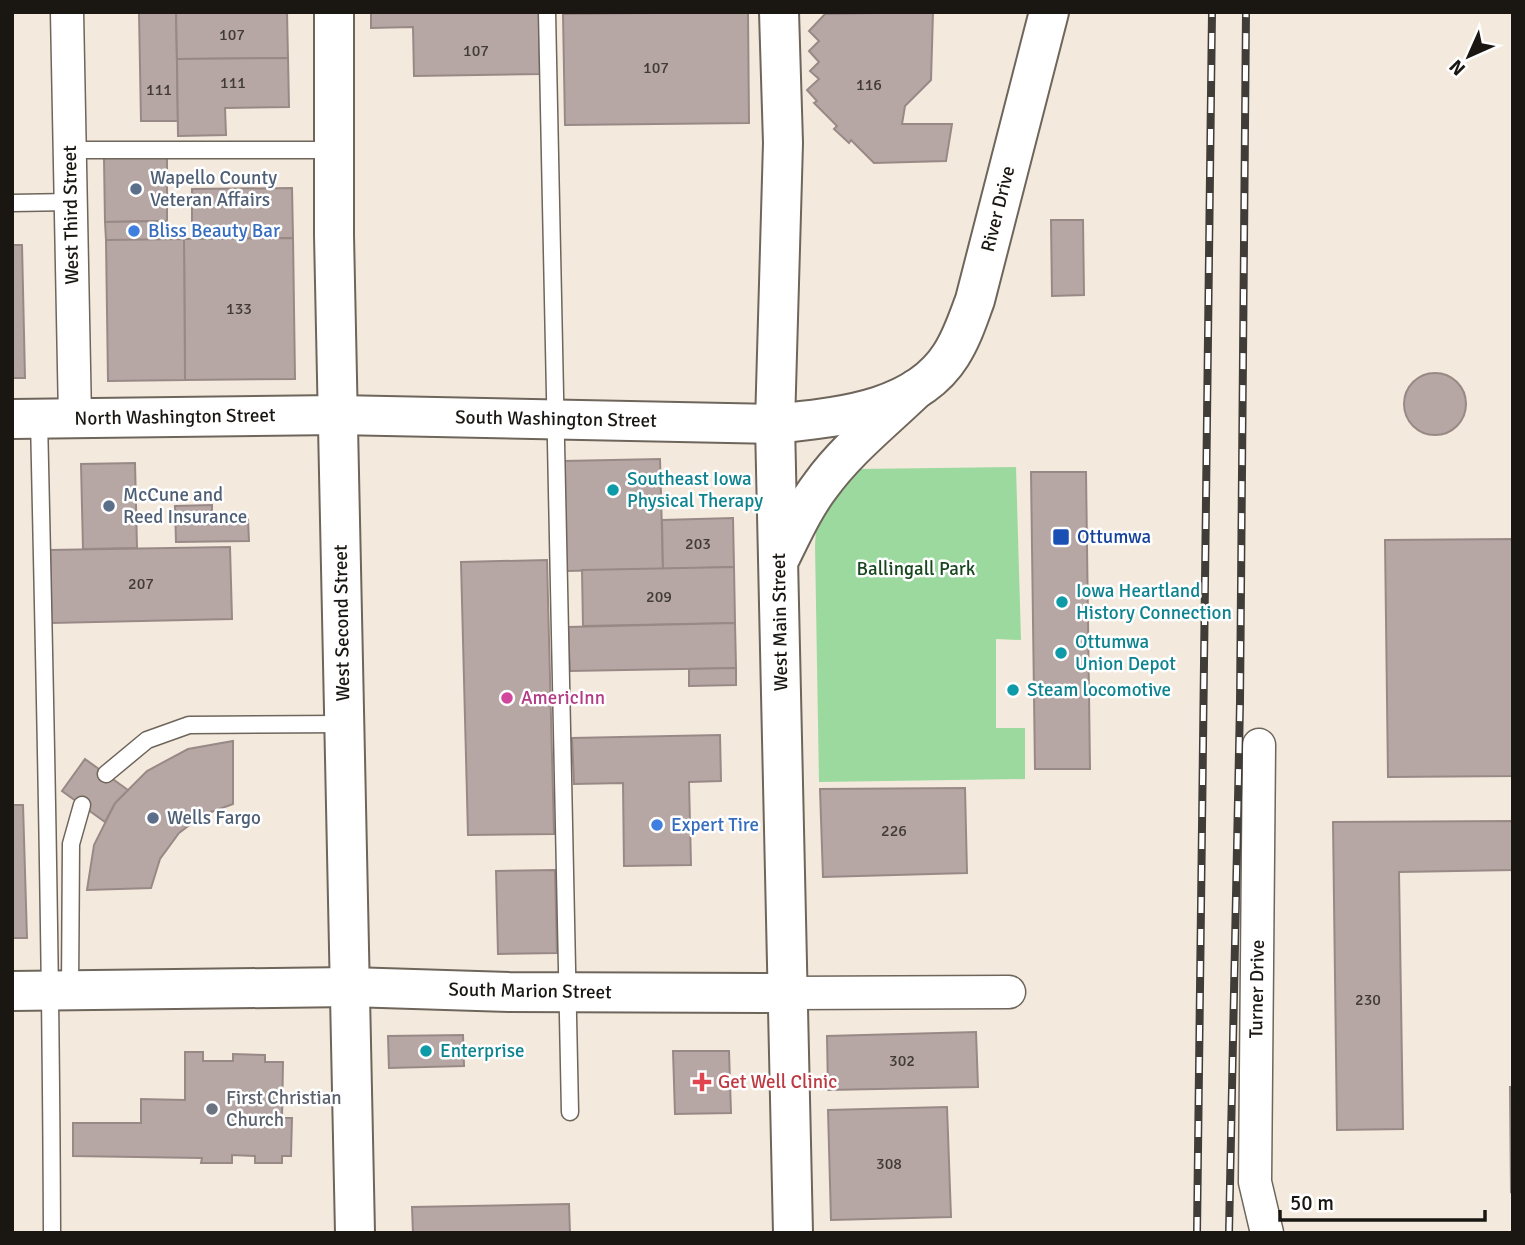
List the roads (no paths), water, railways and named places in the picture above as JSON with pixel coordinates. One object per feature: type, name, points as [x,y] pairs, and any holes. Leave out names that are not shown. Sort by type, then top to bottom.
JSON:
[{"type":"main road","name":"West Second Street","points":[[334,12],[334,236],[355,1233]]},
{"type":"main road","name":"West Main Street","points":[[779,12],[783,143],[775,424],[793,1233]]},
{"type":"main road","name":"River Drive","points":[[916,389],[950,357],[963,333],[975,300],[1049,12]]},
{"type":"main road","name":"South Washington Street","points":[[338,415],[775,424],[845,416],[890,402],[916,389]]},
{"type":"main road","points":[[778,561],[804,510],[829,474],[916,389]]},
{"type":"main road","name":"North Washington Street","points":[[42,419],[338,415]]},
{"type":"main road","name":"South Marion Street","points":[[12,991],[350,987],[789,993]]},
{"type":"street","name":"West Third Street","points":[[42,419],[71,202],[66,12]]},
{"type":"street","name":"Turner Drive","points":[[1259,745],[1255,1182],[1267,1233]]},
{"type":"street","name":"South Marion Street","points":[[789,993],[1009,992]]},
{"type":"lane","points":[[547,12],[570,1112]]},
{"type":"lane","points":[[69,150],[334,150]]},
{"type":"lane","points":[[12,203],[71,202]]},
{"type":"lane","points":[[42,419],[60,991]]},
{"type":"lane","points":[[106,774],[147,740],[188,725],[344,724]]},
{"type":"lane","points":[[52,1233],[60,991],[71,844],[82,805]]},
{"type":"railway","points":[[1197,1233],[1212,12]]},
{"type":"railway","points":[[1229,1233],[1240,703],[1246,12]]},
{"type":"place","name":"Wapello County Veteran Affairs","points":[[136,189]]},
{"type":"place","name":"Bliss Beauty Bar","points":[[134,231]]},
{"type":"place","name":"Southeast Iowa Physical Therapy","points":[[613,490]]},
{"type":"place","name":"McCune and Reed Insurance","points":[[109,506]]},
{"type":"place","name":"Ottumwa","points":[[1061,537]]},
{"type":"place","name":"Iowa Heartland History Connection","points":[[1062,602]]},
{"type":"place","name":"Ottumwa Union Depot","points":[[1061,653]]},
{"type":"place","name":"Steam locomotive","points":[[1013,690]]},
{"type":"place","name":"AmericInn","points":[[507,698]]},
{"type":"place","name":"Wells Fargo","points":[[153,818]]},
{"type":"place","name":"Expert Tire","points":[[657,825]]},
{"type":"place","name":"Enterprise","points":[[426,1051]]},
{"type":"place","name":"Get Well Clinic","points":[[702,1082]]},
{"type":"place","name":"First Christian Church","points":[[212,1109]]},
{"type":"park label","name":"Ballingall Park","points":[[916,569]]}]
